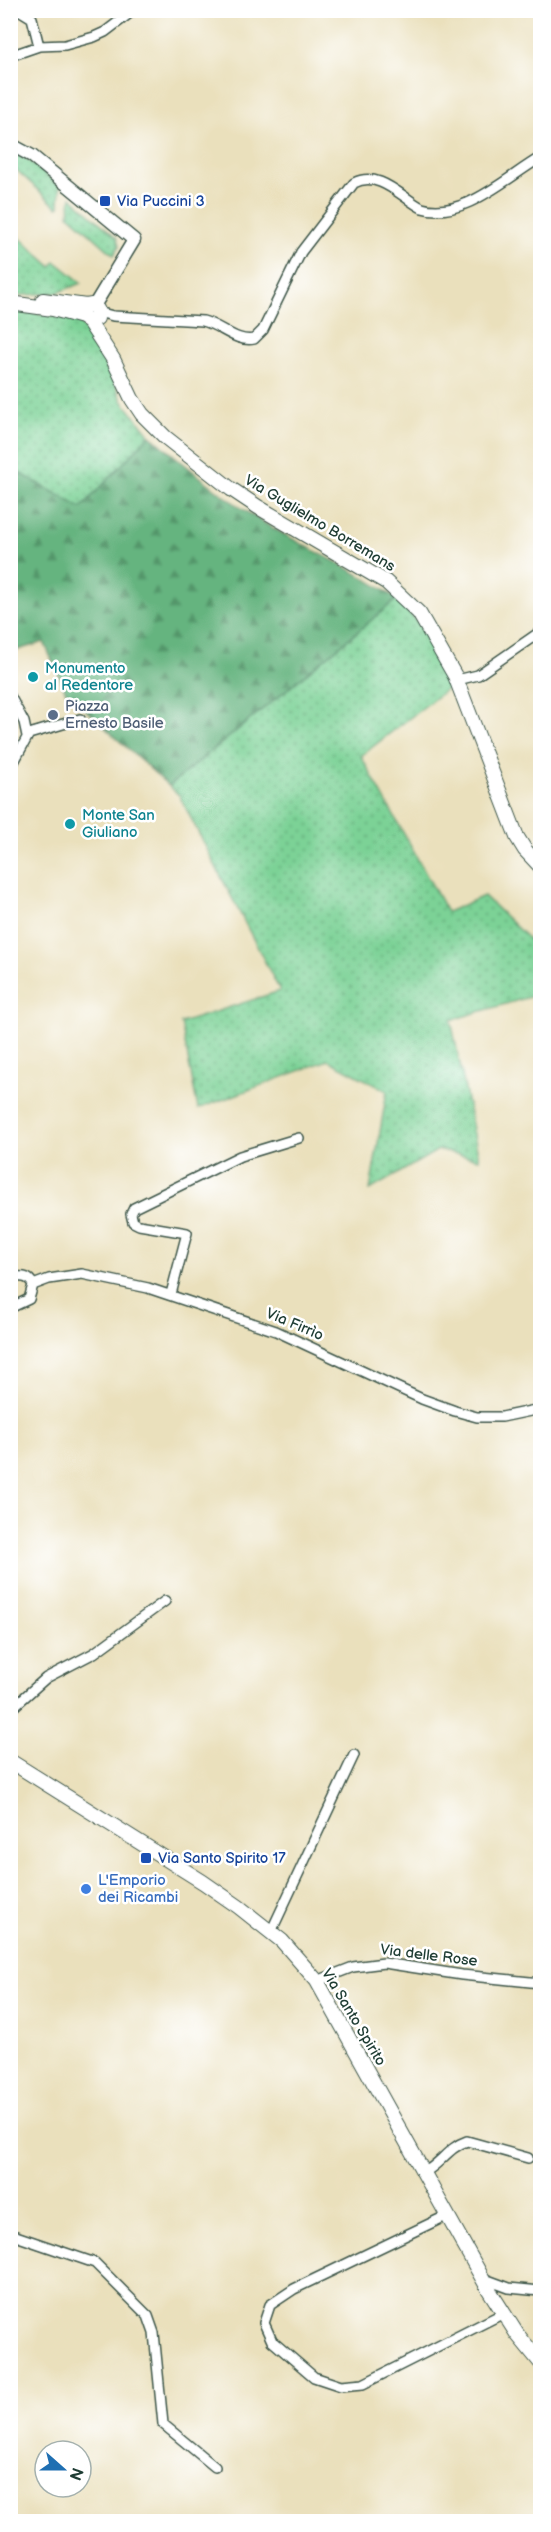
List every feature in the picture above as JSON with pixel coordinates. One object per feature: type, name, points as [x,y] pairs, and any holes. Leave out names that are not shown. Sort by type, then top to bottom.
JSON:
[{"type":"main road","points":[[10,144],[33,156],[134,240],[91,313],[10,303]]},
{"type":"main road","name":"Via Guglielmo Borremans","points":[[91,313],[112,345],[113,359],[137,406],[150,422],[173,443],[258,507],[397,590],[424,621],[457,680],[517,837],[525,850],[540,866]]},
{"type":"main road","name":"Via Santo Spirito","points":[[10,1761],[202,1882],[282,1941],[317,1981],[482,2278],[540,2362]]},
{"type":"street","points":[[10,20],[14,10]]},
{"type":"street","points":[[20,10],[32,18],[39,46]]},
{"type":"street","points":[[10,56],[39,46],[65,45],[94,37],[105,32],[134,10]]},
{"type":"street","points":[[91,313],[203,321],[214,324],[241,339],[254,339],[263,330],[301,252],[354,183],[367,178],[379,180],[422,208],[432,211],[449,211],[468,203],[540,158]]},
{"type":"street","points":[[457,680],[478,675],[540,632]]},
{"type":"street","points":[[10,696],[24,722],[26,737],[10,769]]},
{"type":"street","points":[[26,737],[80,719]]},
{"type":"street","points":[[171,1294],[187,1233],[139,1226],[133,1222],[131,1214],[134,1208],[240,1156],[299,1138]]},
{"type":"street","name":"Via Firrìo","points":[[33,1286],[49,1280],[82,1274],[171,1294],[276,1331],[422,1399],[455,1411],[477,1417],[502,1417],[540,1409]]},
{"type":"street","points":[[10,1278],[24,1277],[29,1279],[33,1286],[29,1299],[10,1308]]},
{"type":"street","points":[[10,1710],[46,1678],[94,1653],[165,1601]]},
{"type":"street","points":[[271,1932],[354,1755]]},
{"type":"street","name":"Via delle Rose","points":[[317,1981],[353,1967],[384,1963],[540,1983]]},
{"type":"street","points":[[425,2172],[438,2165],[458,2144],[467,2141],[528,2158]]},
{"type":"street","points":[[448,2215],[294,2289],[270,2305],[264,2323],[272,2341],[314,2377],[341,2386],[363,2384],[504,2313]]},
{"type":"street","points":[[10,2234],[95,2263],[147,2316],[154,2333],[163,2424],[215,2467]]},
{"type":"street","points":[[482,2278],[509,2288],[540,2291]]},
{"type":"green space","points":[[10,152],[27,159],[60,186],[59,206],[57,207],[11,165]]},
{"type":"green space","points":[[71,197],[117,238],[119,246],[114,255],[69,215]]},
{"type":"green space","points":[[11,230],[51,266],[56,262],[82,283],[56,293],[11,296]]},
{"type":"green space","points":[[10,309],[78,320],[101,350],[123,402],[150,435],[81,508],[11,468]]},
{"type":"green space","points":[[150,435],[234,503],[264,523],[365,578],[397,599],[169,786],[66,692],[44,642],[11,652],[11,468],[81,508]]},
{"type":"green space","points":[[397,599],[423,629],[453,684],[361,756],[447,912],[484,896],[540,950],[540,994],[451,1020],[479,1159],[438,1150],[370,1190],[387,1091],[328,1060],[198,1109],[181,1023],[280,991],[179,795],[169,786]]},
{"type":"place","name":"Via Puccini 3","points":[[105,201]]},
{"type":"place","name":"Monumento al Redentore","points":[[33,677]]},
{"type":"place","name":"Piazza Ernesto Basile","points":[[53,715]]},
{"type":"place","name":"Monte San Giuliano","points":[[70,824]]},
{"type":"place","name":"Via Santo Spirito 17","points":[[146,1858]]},
{"type":"place","name":"L'Emporio dei Ricambi","points":[[86,1889]]}]
